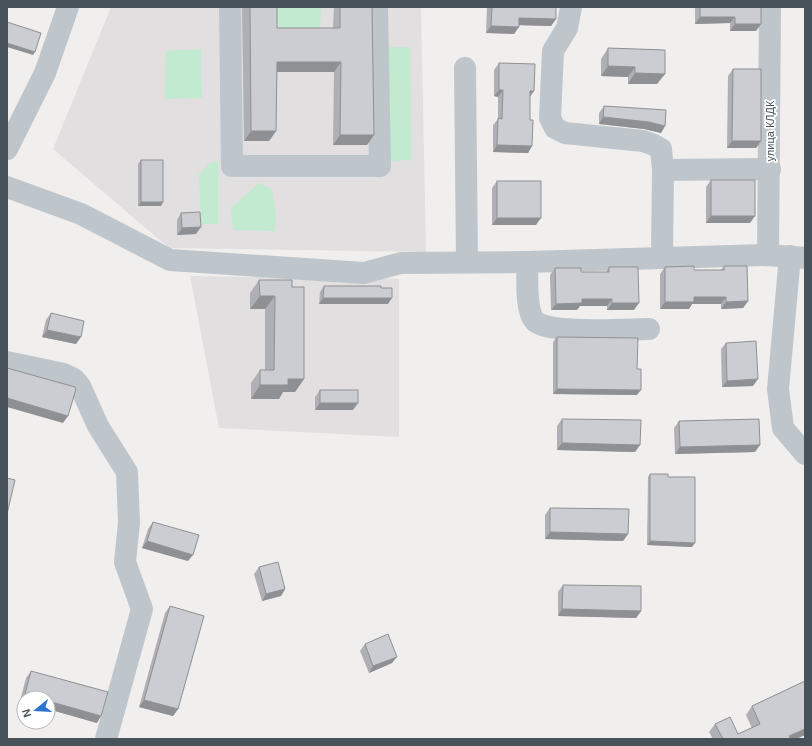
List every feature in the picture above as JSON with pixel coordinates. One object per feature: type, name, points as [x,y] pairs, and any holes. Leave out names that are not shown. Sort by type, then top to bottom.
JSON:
[{"type":"street","points":[[7,149],[44,73],[68,7]]},
{"type":"street","points":[[230,7],[232,166],[380,166],[377,7]]},
{"type":"street","points":[[571,7],[567,28],[553,52],[550,118],[555,128],[565,133],[643,141],[654,144],[661,149],[663,170],[662,258]]},
{"type":"street","name":"улица КЛДК","points":[[768,255],[770,170],[770,7]]},
{"type":"street","points":[[465,68],[467,262]]},
{"type":"street","points":[[663,170],[770,170]]},
{"type":"street","points":[[7,187],[81,214],[170,260],[364,273],[401,263],[527,262],[768,255],[798,257],[778,389],[783,428],[805,454]]},
{"type":"street","points":[[527,262],[530,313],[534,322],[561,330],[649,329]]},
{"type":"street","points":[[7,362],[64,374],[74,379],[80,386],[98,426],[127,472],[129,523],[125,562],[142,609],[106,739]]},
{"type":"shaded area","points":[[111,7],[421,7],[426,252],[169,248],[53,149]]},
{"type":"shaded area","points":[[190,276],[399,279],[399,437],[219,428]]},
{"type":"green space","points":[[276,7],[321,7],[320,34],[276,35]]},
{"type":"green space","points":[[389,47],[410,47],[411,160],[390,161]]},
{"type":"green space","points":[[201,49],[202,98],[165,99],[166,51]]},
{"type":"green space","points":[[218,161],[218,224],[201,224],[199,174],[210,163]]},
{"type":"green space","points":[[259,183],[272,189],[276,216],[275,231],[233,230],[231,208]]},
{"type":"building","points":[[250,7],[277,7],[277,28],[340,28],[340,7],[372,7],[374,135],[340,135],[341,62],[277,62],[276,131],[251,131]]},
{"type":"building","points":[[492,7],[556,7],[556,19],[519,18],[519,27],[491,26]]},
{"type":"building","points":[[700,7],[761,7],[761,24],[735,24],[735,17],[700,17]]},
{"type":"building","points":[[7,22],[41,33],[35,52],[7,43]]},
{"type":"building","points":[[608,48],[665,50],[665,74],[635,73],[635,67],[608,66]]},
{"type":"building","points":[[499,63],[535,64],[534,91],[530,91],[530,120],[533,120],[532,146],[497,145],[498,118],[502,119],[503,90],[499,90]]},
{"type":"building","points":[[733,69],[761,69],[761,141],[732,141]]},
{"type":"building","points":[[604,106],[666,110],[665,126],[649,122],[603,117]]},
{"type":"building","points":[[141,160],[163,160],[163,202],[141,202]]},
{"type":"building","points":[[711,180],[755,180],[755,216],[711,216]]},
{"type":"building","points":[[497,181],[541,181],[541,218],[497,218]]},
{"type":"building","points":[[200,212],[201,227],[182,228],[181,213]]},
{"type":"building","points":[[694,266],[694,270],[724,270],[724,266],[747,266],[748,301],[726,302],[726,297],[694,297],[694,302],[665,302],[665,267]]},
{"type":"building","points":[[609,267],[638,267],[639,303],[612,303],[612,299],[582,299],[582,303],[556,304],[555,268],[581,268],[581,272],[609,272]]},
{"type":"building","points":[[259,280],[292,280],[292,287],[304,287],[304,379],[288,379],[288,385],[260,385],[260,370],[274,370],[275,296],[260,296]]},
{"type":"building","points":[[324,286],[381,286],[381,288],[392,288],[392,298],[323,298]]},
{"type":"building","points":[[51,313],[84,321],[81,337],[47,330]]},
{"type":"building","points":[[557,337],[638,338],[637,369],[641,369],[641,390],[557,389]]},
{"type":"building","points":[[756,341],[758,379],[727,381],[726,343]]},
{"type":"building","points":[[7,368],[75,387],[76,389],[68,416],[7,398]]},
{"type":"building","points":[[320,390],[358,390],[358,403],[320,403]]},
{"type":"building","points":[[562,419],[641,420],[640,445],[562,443]]},
{"type":"building","points":[[759,419],[760,445],[680,447],[679,421]]},
{"type":"building","points":[[650,474],[668,474],[668,477],[695,477],[695,543],[650,541]]},
{"type":"building","points":[[7,478],[15,480],[7,514]]},
{"type":"building","points":[[550,508],[629,509],[628,534],[550,532]]},
{"type":"building","points":[[153,522],[199,535],[193,555],[147,541]]},
{"type":"building","points":[[278,562],[285,589],[266,594],[259,567]]},
{"type":"building","points":[[563,585],[641,586],[641,611],[562,609]]},
{"type":"building","points":[[170,606],[204,616],[178,709],[144,700]]},
{"type":"building","points":[[388,634],[397,657],[373,666],[365,644]]},
{"type":"building","points":[[31,671],[108,692],[101,716],[56,703],[56,690],[26,690]]},
{"type":"building","points":[[805,681],[805,729],[789,736],[791,739],[723,739],[715,724],[730,717],[738,734],[760,724],[752,706]]}]
